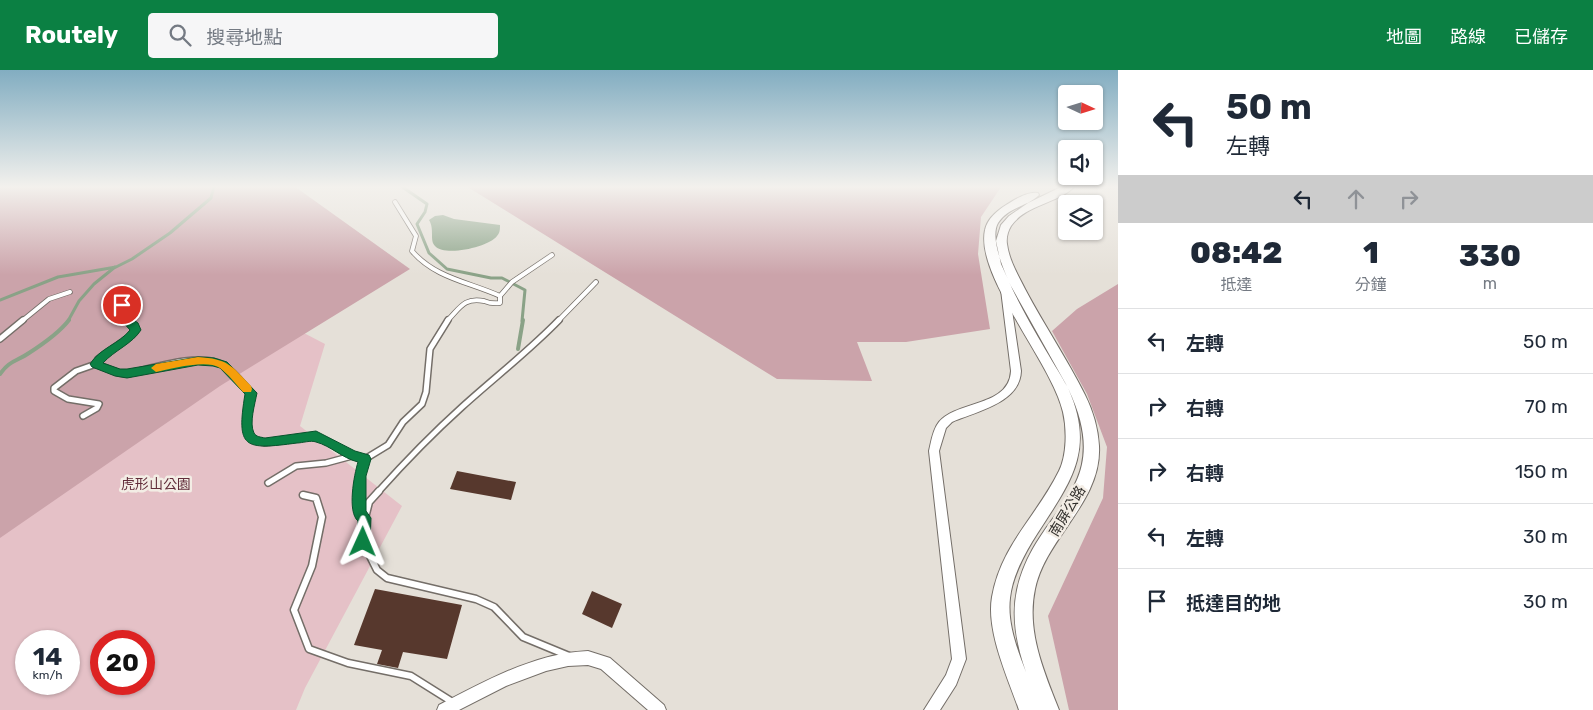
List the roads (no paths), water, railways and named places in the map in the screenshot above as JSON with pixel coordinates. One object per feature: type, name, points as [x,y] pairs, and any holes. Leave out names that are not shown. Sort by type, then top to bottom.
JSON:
[{"type":"main road","name":"南屏公路","points":[[1000,216],[990,231],[989,242],[1004,283],[1068,404],[1073,439],[1072,455],[1067,472],[1012,558],[1001,598],[1002,623],[1008,650],[1028,710]]},
{"type":"main road","name":"南屏公路","points":[[1017,216],[1010,221],[1002,233],[1001,242],[1007,264],[1076,391],[1091,435],[1093,450],[1085,483],[1033,570],[1025,595],[1023,609],[1030,655],[1049,710]]},
{"type":"street","points":[[931,710],[948,688],[955,674],[959,659],[934,451],[941,426],[948,419],[999,398],[1007,393],[1015,382],[1016,371],[1004,283],[1007,264]]},
{"type":"street","points":[[450,707],[528,671],[573,658],[596,659],[605,663],[659,710]]},
{"type":"lane","points":[[404,216],[416,236],[412,251],[418,261],[500,296]]},
{"type":"lane","points":[[364,518],[359,514],[360,476],[365,459],[388,445],[403,422],[422,404],[426,392],[430,349],[445,323],[466,301],[478,299],[496,304],[500,303],[500,296],[512,282],[552,254]]},
{"type":"lane","points":[[573,658],[523,637],[494,607],[476,599],[387,578],[377,570],[363,542],[364,518],[369,502],[406,461],[461,408],[538,342],[596,282]]},
{"type":"lane","points":[[83,416],[97,408],[99,404],[68,399],[54,391],[54,388],[76,371],[96,364],[102,356],[132,336],[136,330],[126,320],[122,305],[132,292],[125,287]]},
{"type":"lane","points":[[0,339],[49,299],[70,292]]},
{"type":"lane","points":[[96,364],[119,373],[127,374],[198,361],[224,365],[251,393],[246,422],[248,435],[253,440],[265,443],[316,436],[352,456],[365,459]]},
{"type":"lane","points":[[268,483],[296,466],[326,463],[352,456]]},
{"type":"lane","points":[[303,495],[316,498],[322,517],[312,566],[294,610],[309,649],[348,663],[411,676],[450,707]]},
{"type":"waterway","points":[[115,267],[132,259],[170,233],[190,216]]},
{"type":"waterway","points":[[422,216],[417,224],[429,253],[447,269],[491,278],[502,278],[525,290],[522,321]]},
{"type":"waterway","points":[[0,300],[58,277],[115,267]]},
{"type":"waterway","points":[[68,321],[79,301],[94,284],[115,267]]},
{"type":"waterway","points":[[0,374],[10,364],[40,346],[69,320]]},
{"type":"waterway","points":[[518,349],[523,320]]},
{"type":"park label","name":"虎形山公園","points":[[156,484]]}]
